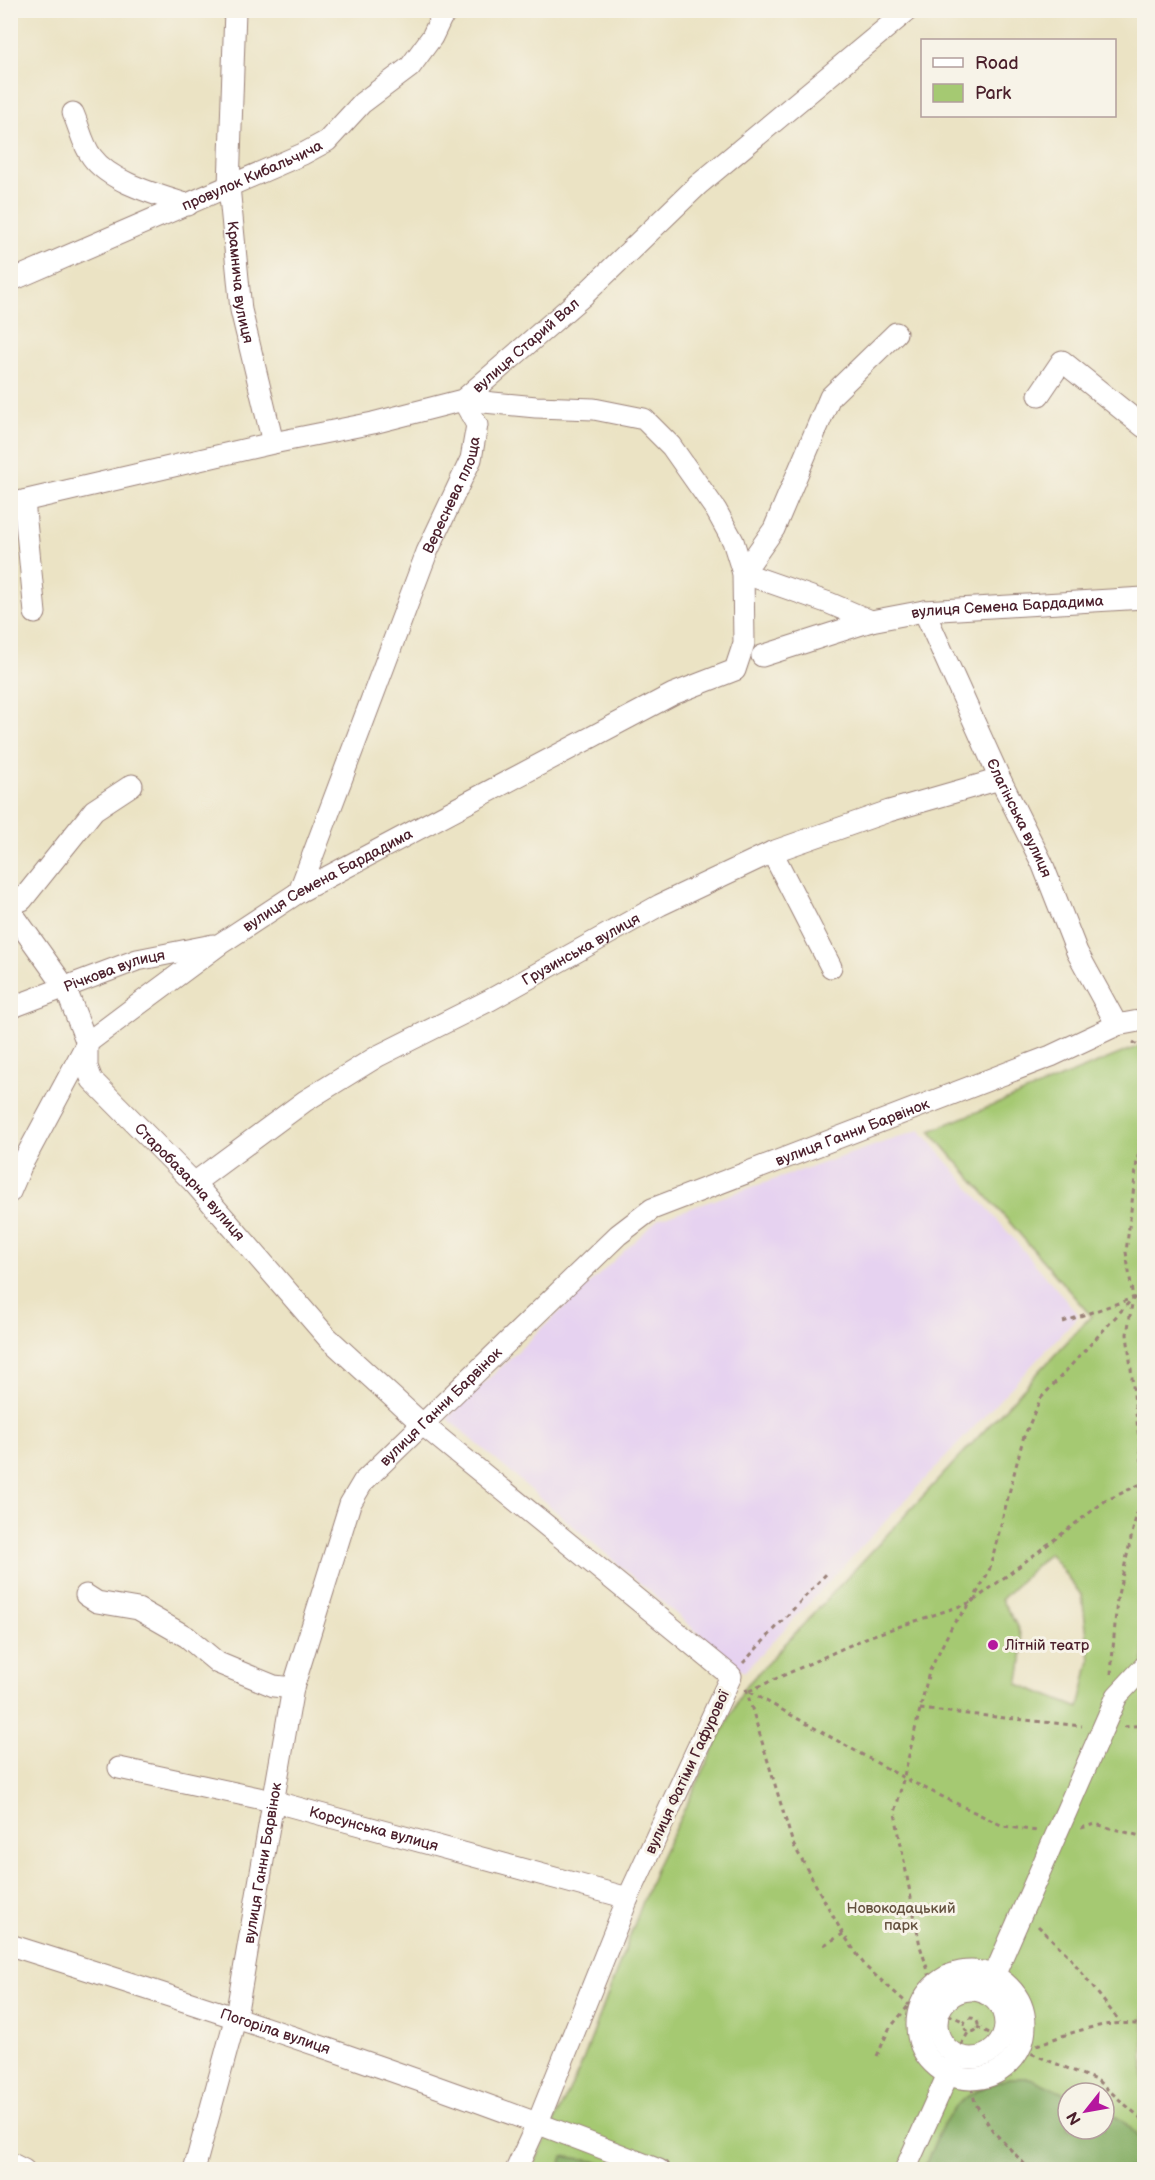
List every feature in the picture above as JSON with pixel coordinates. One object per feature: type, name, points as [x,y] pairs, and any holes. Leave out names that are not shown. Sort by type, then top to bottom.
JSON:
[{"type":"street","name":"Крамнича вулиця","points":[[235,10],[229,186],[241,310],[273,443]]},
{"type":"street","name":"вулиця Старий Вал","points":[[17,503],[273,443],[373,423],[462,399],[584,295],[698,185],[908,10]]},
{"type":"street","name":"провулок Кибальчича","points":[[10,281],[188,205],[327,141],[362,103],[410,67],[432,36],[443,12]]},
{"type":"street","points":[[73,113],[92,157],[110,172],[130,185],[188,205]]},
{"type":"street","points":[[743,573],[774,529],[830,397],[896,333]]},
{"type":"street","points":[[1039,395],[1062,360],[1144,427]]},
{"type":"street","points":[[462,399],[536,407],[594,409],[644,419],[671,446],[716,510],[733,541],[743,573]]},
{"type":"street","name":"Вереснева площа","points":[[299,892],[426,552],[471,459],[477,425],[462,399]]},
{"type":"street","points":[[17,503],[35,613]]},
{"type":"street","points":[[743,573],[829,603],[871,621]]},
{"type":"street","name":"вулиця Семена Бардадима","points":[[10,1192],[22,1164],[87,1043],[220,944],[299,892],[673,694],[735,670],[744,643],[743,573]]},
{"type":"street","name":"вулиця Семена Бардадима","points":[[762,656],[871,621],[924,611],[1144,598]]},
{"type":"street","name":"Єлагінська вулиця","points":[[924,611],[1000,779],[1042,863],[1077,952],[1117,1025]]},
{"type":"street","name":"Грузинська вулиця","points":[[194,1183],[304,1101],[378,1056],[490,1000],[660,905],[772,852],[889,811],[1000,779]]},
{"type":"street","points":[[10,904],[22,900],[94,810],[132,785]]},
{"type":"street","points":[[772,852],[831,967]]},
{"type":"street","name":"Старобазарна вулиця","points":[[10,910],[65,987],[87,1043],[87,1067],[92,1080],[194,1183],[327,1337],[422,1424]]},
{"type":"street","name":"Річкова вулиця","points":[[10,1008],[137,960],[220,944]]},
{"type":"street","name":"вулиця Ганни Барвінок","points":[[194,2169],[236,2016],[293,1688],[350,1504],[363,1482],[618,1235],[652,1209],[1051,1056],[1117,1025],[1144,1020]]},
{"type":"street","name":"вулиця Фатіми Гафурової","points":[[422,1424],[732,1676],[628,1898],[538,2122],[516,2169]]},
{"type":"street","points":[[86,1595],[97,1602],[138,1609],[187,1637],[218,1663],[274,1686],[293,1688]]},
{"type":"street","points":[[989,1985],[1117,1696],[1144,1667]]},
{"type":"street","name":"Корсунська вулиця","points":[[119,1768],[272,1801],[628,1898]]},
{"type":"street","name":"Погоріла вулиця","points":[[10,1945],[236,2016],[538,2122],[659,2169]]},
{"type":"street","points":[[926,2001],[946,2002],[955,1984],[969,1990],[989,1985]]},
{"type":"street","points":[[926,2001],[938,2020],[930,2040],[948,2049],[952,2064],[970,2079],[1015,2045],[1005,2022],[1012,2008],[999,2005],[989,1985]]},
{"type":"street","points":[[952,2064],[974,2058],[988,2065]]},
{"type":"street","points":[[905,2169],[952,2064]]},
{"type":"street","points":[[10,2163],[24,2169]]},
{"type":"path","points":[[1110,1684],[1117,1599],[1144,1481],[1127,1334],[1133,1298],[1126,1252],[1137,1161],[1144,1131]]},
{"type":"path","points":[[748,1691],[868,1637],[972,1602],[989,1571],[1023,1439],[1041,1398],[1133,1298]]},
{"type":"path","points":[[1063,1322],[1133,1298],[1144,1299]]},
{"type":"path","points":[[926,2001],[920,1946],[895,1813],[929,1672],[953,1624],[972,1602],[1105,1501],[1144,1481]]},
{"type":"path","points":[[828,1572],[732,1676],[748,1691],[903,1778],[1003,1826],[1057,1834],[1095,1824],[1144,1837]]},
{"type":"path","points":[[748,1691],[793,1844],[843,1934],[866,1967],[965,2022],[969,2031],[977,2027]]},
{"type":"path","points":[[920,1709],[1104,1729],[1144,1725]]},
{"type":"path","points":[[1021,1913],[1043,1929],[1068,1955],[1120,2022]]},
{"type":"path","points":[[824,1945],[843,1934]]},
{"type":"path","points":[[877,2056],[889,2029],[926,2001]]},
{"type":"path","points":[[965,2022],[974,2018],[977,2027],[1098,2081],[1144,2121]]},
{"type":"path","points":[[1015,2045],[1120,2022],[1144,2025]]},
{"type":"path","points":[[970,2079],[975,2103],[987,2121],[1030,2169]]},
{"type":"shaded area","points":[[920,1130],[1079,1315],[744,1672],[447,1418],[658,1219]]},
{"type":"green space","name":"Новокодацький парк","points":[[1144,1044],[1144,2169],[531,2170],[580,2068],[656,1867],[744,1688],[1091,1316],[930,1131]],"holes":[[[1049,1553],[1082,1596],[1090,1660],[1079,1708],[1018,1684],[1023,1649],[1021,1639],[1015,1621],[1001,1600]]]},
{"type":"green space","points":[[1010,2078],[1030,2078],[1056,2090],[1056,2141],[1116,2141],[1116,2116],[1129,2126],[1139,2140],[1144,2158],[1144,2169],[924,2169],[938,2135],[953,2110],[962,2100],[990,2085]]},
{"type":"green space","points":[[563,2156],[594,2161],[613,2169],[564,2169],[561,2164]]},
{"type":"place","name":"Лiтнiй театр","points":[[993,1645]]}]
